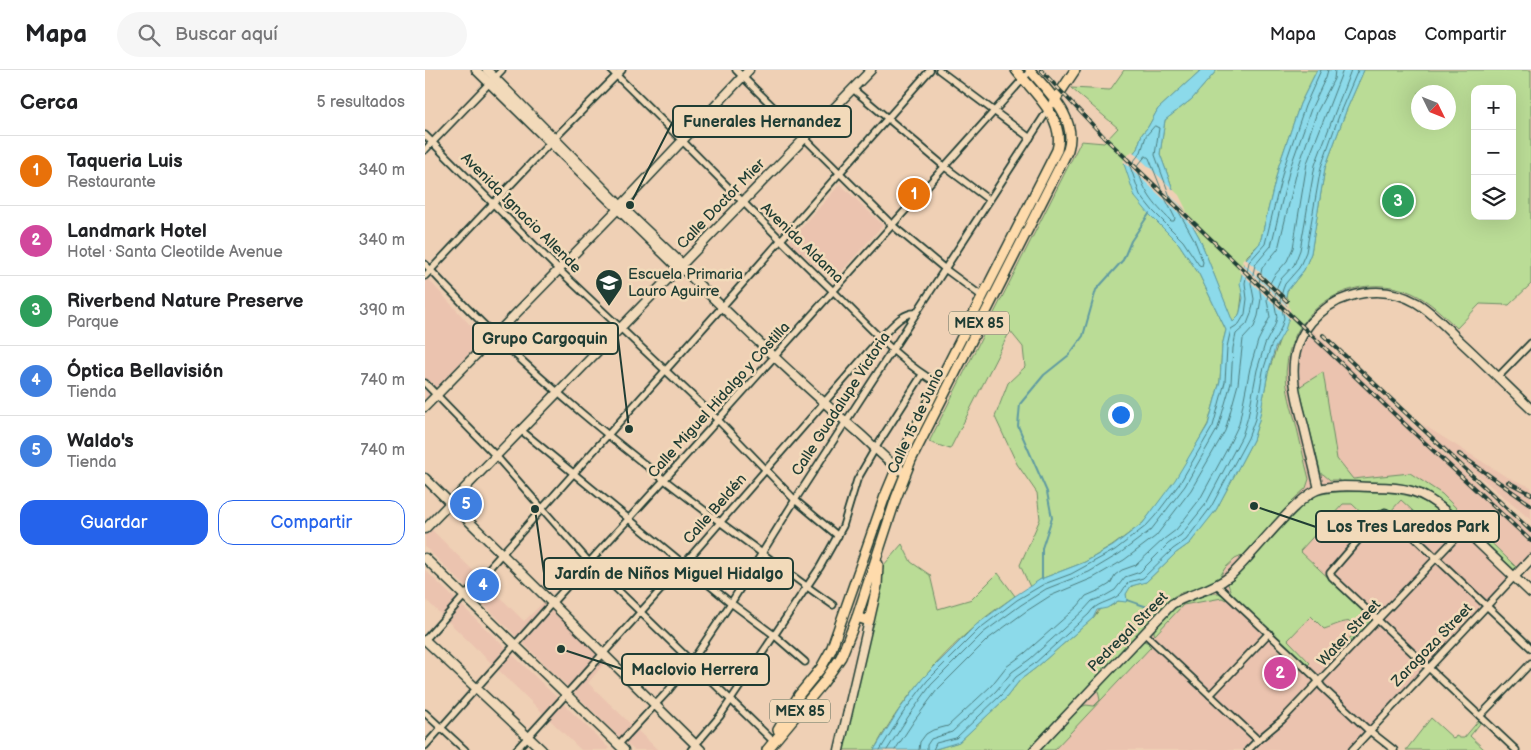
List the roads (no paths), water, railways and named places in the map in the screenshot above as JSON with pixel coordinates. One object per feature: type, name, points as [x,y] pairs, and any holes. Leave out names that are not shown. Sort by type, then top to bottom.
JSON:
[{"type":"main road","points":[[475,70],[492,80],[619,208],[722,307],[897,468],[905,473]]},
{"type":"main road","points":[[487,70],[492,80]]},
{"type":"main road","points":[[425,407],[619,208],[749,70]]},
{"type":"main road","name":"MEX 85","points":[[1016,70],[1048,110]]},
{"type":"main road","name":"MEX 85","points":[[1031,70],[1055,100]]},
{"type":"main road","name":"Calle Guadalupe Victoria","points":[[1048,110],[1075,70]]},
{"type":"main road","name":"Calle Doctor Mier","points":[[425,529],[620,328],[682,268],[803,138],[853,89],[867,71]]},
{"type":"main road","name":"Calle 15 de Junio","points":[[767,750],[799,695],[821,668],[831,650],[897,468],[983,297],[1064,160],[1070,143],[1069,125],[1055,100]]},
{"type":"main road","name":"Calle 15 de Junio","points":[[763,750],[834,668],[845,648],[905,473],[1012,250],[1058,146],[1059,135],[1048,110]]},
{"type":"main road","points":[[1531,409],[1431,314],[1417,303],[1387,292],[1370,292],[1338,301],[1320,313],[1305,330],[1295,353],[1293,367],[1296,397],[1319,489],[1404,488],[1432,500],[1531,593]]},
{"type":"main road","points":[[425,478],[696,748]]},
{"type":"main road","name":"Pedregal Street","points":[[1034,750],[1173,604],[1181,598],[1217,585],[1231,576],[1292,510],[1319,489]]},
{"type":"main road","points":[[839,750],[877,586],[879,514]]},
{"type":"main road","points":[[425,558],[621,747]]},
{"type":"main road","name":"Zaragoza Street","points":[[1514,577],[1531,559]]},
{"type":"main road","points":[[857,617],[869,621]]},
{"type":"main road","points":[[425,640],[542,750]]},
{"type":"street","points":[[425,150],[502,70]]},
{"type":"street","name":"Avenida Aldama","points":[[611,70],[780,240],[894,350],[922,375],[939,384]]},
{"type":"street","points":[[425,276],[552,141],[622,70]]},
{"type":"street","points":[[736,70],[839,174],[893,225],[945,269],[983,297]]},
{"type":"street","points":[[425,640],[930,70]]},
{"type":"street","points":[[939,70],[993,112],[1031,138]]},
{"type":"street","name":"Calle Miguel Hidalgo y Costilla","points":[[425,746],[1031,70]]},
{"type":"street","points":[[853,89],[945,167],[989,200]]},
{"type":"street","name":"Calle Guadalupe Victoria","points":[[621,747],[692,661],[731,603],[795,500],[1048,110]]},
{"type":"street","name":"Avenida Ignacio Allende","points":[[425,134],[558,269],[718,420],[795,500],[838,536]]},
{"type":"street","points":[[425,264],[495,334],[558,393],[607,435],[807,588],[833,605]]},
{"type":"street","name":"Calle Beldén","points":[[515,750],[684,564],[881,337],[901,318],[910,313],[916,313]]},
{"type":"street","points":[[1498,377],[1531,343]]},
{"type":"street","points":[[696,748],[731,701],[807,588],[838,536],[849,512],[857,480],[922,375]]},
{"type":"street","points":[[425,383],[496,456],[589,562],[731,701],[774,739]]},
{"type":"street","points":[[522,431],[805,662]]},
{"type":"street","points":[[1516,750],[1332,578],[1330,573],[1385,512],[1392,516],[1531,648]]},
{"type":"street","name":"Water Street","points":[[1248,750],[1282,720],[1464,529]]},
{"type":"street","name":"Zaragoza Street","points":[[1352,750],[1488,607],[1514,577]]},
{"type":"street","points":[[1217,585],[1370,731],[1394,750]]},
{"type":"street","points":[[1210,695],[1269,633]]},
{"type":"street","points":[[1144,634],[1258,740]]},
{"type":"street","points":[[1480,716],[1531,662]]},
{"type":"street","points":[[425,713],[465,750]]},
{"type":"water","points":[[1201,70],[1217,70],[1192,99],[1165,120],[1160,154],[1174,192],[1199,237],[1233,322],[1238,317],[1243,298],[1240,283],[1245,260],[1260,243],[1279,165],[1300,104],[1317,70],[1364,70],[1346,111],[1325,168],[1311,253],[1304,270],[1287,291],[1285,300],[1289,317],[1285,330],[1275,348],[1253,440],[1216,510],[1190,543],[1176,553],[1146,582],[1131,586],[1126,594],[1126,602],[1118,601],[1107,608],[1097,610],[1093,618],[1020,680],[1005,699],[959,742],[932,750],[874,750],[899,710],[923,678],[976,625],[1041,579],[1085,562],[1113,546],[1143,523],[1175,480],[1208,425],[1220,381],[1222,346],[1226,330],[1199,274],[1179,244],[1135,197],[1124,164],[1137,149],[1142,134],[1158,109]]},
{"type":"waterway","points":[[1042,579],[1042,548],[1052,518],[1047,492],[1018,426],[1020,404],[1044,375],[1069,355],[1083,336],[1096,290],[1123,260],[1131,241],[1149,214]]},
{"type":"waterway","points":[[1127,600],[1153,609]]},
{"type":"railway","points":[[1041,70],[1106,139],[1410,429],[1531,541]]},
{"type":"railway","points":[[1259,275],[1287,301]]},
{"type":"railway","points":[[1323,335],[1531,531]]},
{"type":"railway","points":[[1459,454],[1531,505]]},
{"type":"railway","points":[[1508,482],[1531,494]]},
{"type":"place","name":"Taqueria Luis","points":[[914,194]]},
{"type":"place","name":"Riverbend Nature Preserve","points":[[1398,201]]},
{"type":"place","name":"Funerales Hernandez","points":[[630,205]]},
{"type":"place","name":"Escuela Primaria Lauro Aguirre","points":[[609,307]]},
{"type":"place","name":"Grupo Cargoquin","points":[[629,429]]},
{"type":"place","name":"Waldo's","points":[[466,504]]},
{"type":"place","name":"Los Tres Laredos Park","points":[[1254,506]]},
{"type":"place","name":"Jardín de Niños Miguel Hidalgo","points":[[535,509]]},
{"type":"place","name":"Óptica Bellavisión","points":[[483,585]]},
{"type":"place","name":"Maclovio Herrera","points":[[561,649]]},
{"type":"place","name":"Landmark Hotel","points":[[1280,673]]}]
